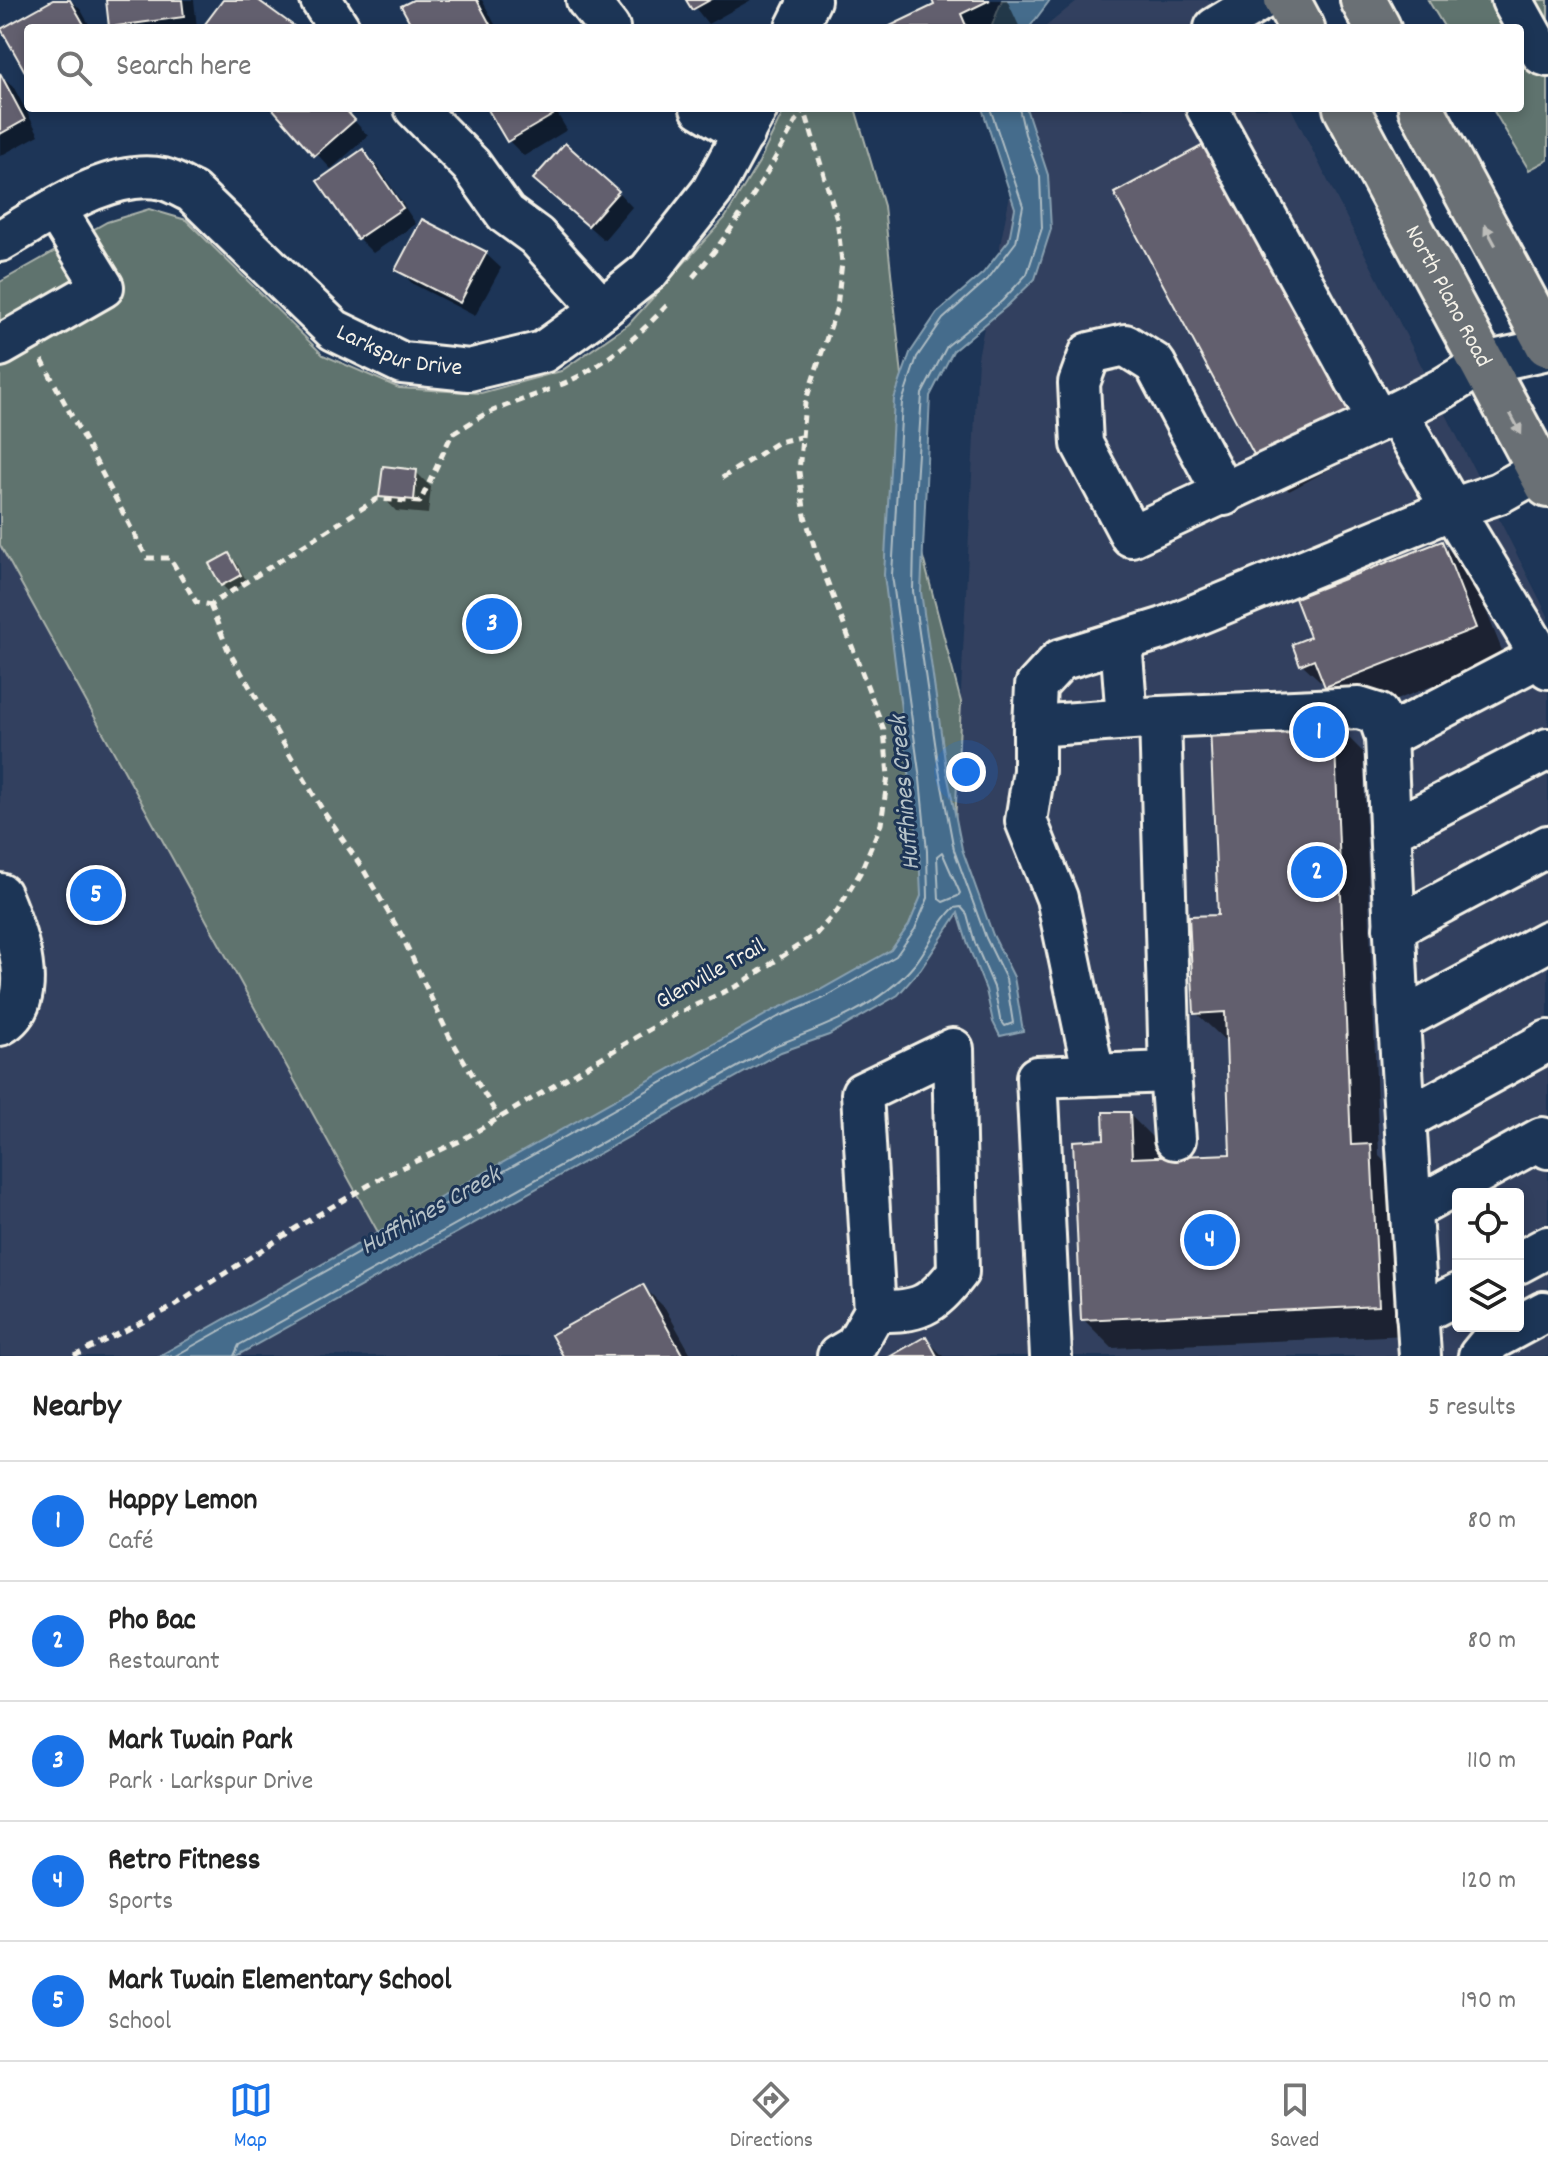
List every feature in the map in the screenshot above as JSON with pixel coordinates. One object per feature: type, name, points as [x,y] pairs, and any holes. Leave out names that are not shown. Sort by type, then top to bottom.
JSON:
[{"type":"main road","points":[[1287,0],[1300,24]]},
{"type":"main road","points":[[1316,24],[1319,0]]},
{"type":"main road","points":[[1363,0],[1376,24]]},
{"type":"main road","name":"North Plano Road","points":[[1348,112],[1544,477]]},
{"type":"main road","points":[[1423,112],[1537,298],[1548,347]]},
{"type":"street","points":[[321,0],[336,24]]},
{"type":"street","points":[[587,0],[606,24]]},
{"type":"street","points":[[798,24],[810,0]]},
{"type":"street","points":[[1222,24],[1261,0]]},
{"type":"street","points":[[1512,0],[1542,54],[1548,56]]},
{"type":"street","points":[[419,112],[471,165],[506,214],[536,236],[602,309]]},
{"type":"street","points":[[716,112],[751,121]]},
{"type":"street","points":[[1209,112],[1387,417],[1452,509],[1545,662],[1386,737]]},
{"type":"street","name":"Larkspur Drive","points":[[0,241],[121,178],[162,179],[192,192],[334,330],[402,363],[469,370],[543,352],[649,271],[712,191],[751,121]]},
{"type":"street","points":[[13,339],[103,287],[56,210]]},
{"type":"street","points":[[1484,363],[1537,298]]},
{"type":"street","points":[[1224,495],[1155,364],[1125,345],[1090,353],[1079,383],[1082,444],[1131,536],[1224,495],[1387,417],[1484,363],[1548,347]]},
{"type":"street","points":[[1094,1075],[1057,898],[1026,821],[1034,771],[1036,686],[1060,660],[1164,628],[1452,509],[1544,477]]},
{"type":"street","points":[[1121,641],[1143,718],[1175,1139]]},
{"type":"street","points":[[1034,726],[1359,708],[1378,714],[1386,737],[1399,1021],[1420,1356],[1467,1332]]},
{"type":"street","points":[[1390,831],[1548,749]]},
{"type":"street","points":[[1394,928],[1548,846]]},
{"type":"street","points":[[0,894],[20,951],[24,994],[0,1025]]},
{"type":"street","points":[[1399,1021],[1548,941]]},
{"type":"street","points":[[1406,1119],[1548,1041]]},
{"type":"street","points":[[838,1356],[855,1346],[875,1311],[862,1093],[953,1049],[958,1272],[944,1291],[926,1304],[907,1312],[875,1311]]},
{"type":"street","points":[[1051,1356],[1037,1077],[1170,1072]]},
{"type":"street","points":[[1411,1210],[1542,1138],[1548,1148]]},
{"type":"street","points":[[1524,1260],[1548,1247]]},
{"type":"street","points":[[1417,1315],[1452,1297]]},
{"type":"street","points":[[1479,1356],[1492,1340],[1540,1318]]},
{"type":"street","points":[[1510,1356],[1540,1318]]},
{"type":"path","name":"Glenville Trail","points":[[74,1356],[169,1309],[299,1226],[388,1174],[460,1141],[674,1015],[739,985],[816,934],[837,911],[860,873],[881,824],[888,776],[884,730],[805,516],[799,472],[805,403],[837,307],[842,262],[837,219],[805,112]]},
{"type":"path","points":[[13,339],[147,558],[170,558],[196,602],[210,605],[377,499],[420,502],[452,434],[485,414],[514,404]]},
{"type":"path","points":[[722,478],[778,442],[800,437]]},
{"type":"path","points":[[210,605],[228,650],[402,936],[449,1036],[499,1118]]},
{"type":"shaded area","points":[[1078,0],[1237,0],[1249,24],[1049,24]]},
{"type":"shaded area","points":[[1026,112],[1293,112],[1548,616],[1548,1356],[0,1356],[0,545],[384,1244],[949,926],[978,358]]},
{"type":"green space","points":[[1428,0],[1548,0],[1548,160],[1529,170],[1494,112],[1524,112],[1524,24],[1443,24]]},
{"type":"green space","points":[[783,112],[856,112],[884,206],[920,546],[961,702],[950,926],[385,1245],[0,545],[0,282],[107,222],[149,209],[186,220],[323,355],[399,388],[481,393],[561,371],[629,324],[725,218],[759,162]]},
{"type":"water","points":[[1002,0],[1050,0],[1032,24],[993,24]]},
{"type":"water","name":"Huffhines Creek","points":[[983,112],[1027,112],[1048,175],[1051,229],[1035,279],[953,351],[930,396],[921,592],[946,768],[962,849],[993,935],[1014,977],[1023,1031],[1000,1036],[958,913],[921,969],[898,995],[829,1035],[781,1052],[236,1356],[159,1356],[774,1010],[820,990],[891,950],[909,925],[921,896],[919,851],[884,575],[894,399],[910,353],[937,313],[983,273],[1009,240],[1015,208]]},
{"type":"building","points":[[53,0],[70,0],[84,24],[24,24],[24,70],[1,29]]},
{"type":"building","points":[[106,0],[182,0],[184,17],[109,24]]},
{"type":"building","points":[[223,0],[258,0],[291,24],[205,24]]},
{"type":"building","points":[[413,0],[477,0],[490,24],[411,24],[401,6]]},
{"type":"building","points":[[686,0],[710,0],[692,10]]},
{"type":"building","points":[[932,0],[990,0],[961,14],[965,24],[894,24],[934,5]]},
{"type":"building","points":[[0,73],[25,120],[0,134]]},
{"type":"building","points":[[276,112],[348,112],[355,120],[314,156]]},
{"type":"building","points":[[489,112],[551,112],[553,115],[507,142]]},
{"type":"building","points":[[565,143],[619,191],[588,226],[533,179]]},
{"type":"building","points":[[1207,143],[1351,412],[1258,462],[1114,193]]},
{"type":"building","points":[[363,149],[403,208],[357,239],[317,181]]},
{"type":"building","points":[[422,219],[487,252],[460,303],[395,270]]},
{"type":"building","points":[[383,466],[417,470],[414,500],[379,497]]},
{"type":"building","points":[[1442,541],[1476,628],[1325,687],[1314,659],[1300,665],[1292,644],[1310,637],[1295,598]]},
{"type":"building","points":[[229,553],[241,575],[221,586],[209,564]]},
{"type":"building","points":[[1334,720],[1351,1145],[1371,1144],[1379,1306],[1081,1320],[1073,1141],[1104,1139],[1103,1112],[1130,1112],[1132,1158],[1230,1154],[1225,1012],[1194,1014],[1189,916],[1218,915],[1210,725]]},
{"type":"building","points":[[643,1284],[683,1356],[563,1356],[551,1335]]},
{"type":"building","points":[[926,1336],[937,1356],[891,1356]]},
{"type":"place","name":"Mark Twain Park","points":[[492,624]]},
{"type":"place","name":"Happy Lemon","points":[[1319,732]]},
{"type":"place","name":"Pho Bac","points":[[1317,872]]},
{"type":"place","name":"Mark Twain Elementary School","points":[[96,895]]},
{"type":"place","name":"Retro Fitness","points":[[1210,1240]]}]
